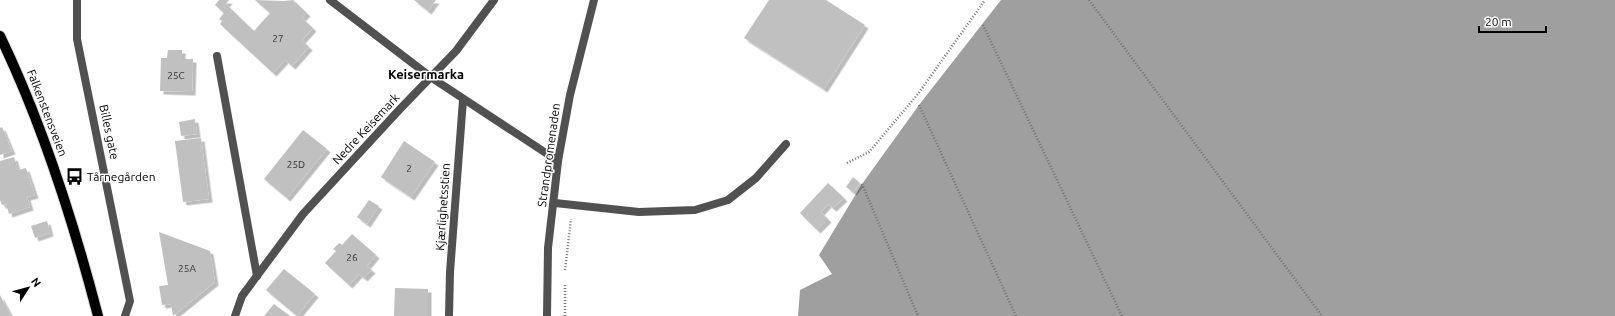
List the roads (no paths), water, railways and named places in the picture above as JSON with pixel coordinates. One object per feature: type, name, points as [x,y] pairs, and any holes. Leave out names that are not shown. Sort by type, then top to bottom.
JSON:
[{"type":"main road","name":"Falkenstensveien","points":[[0,36],[17,71],[51,161],[81,249],[98,316]]},
{"type":"street","name":"Billes gate","points":[[77,0],[77,39],[130,301],[125,316]]},
{"type":"street","points":[[330,0],[463,100],[558,161]]},
{"type":"street","name":"Nedre Keisemark","points":[[235,316],[242,296],[303,214],[400,109],[432,78],[456,51],[494,0]]},
{"type":"street","name":"Strandpromenaden","points":[[547,316],[548,248],[558,161],[573,81],[594,0]]},
{"type":"street","points":[[217,56],[257,276]]},
{"type":"street","name":"Kjærlighetsstien","points":[[449,316],[450,272],[463,100]]},
{"type":"street","points":[[554,203],[639,212],[695,210],[728,200],[756,178],[786,144]]},
{"type":"place","name":"Tårnegården","points":[[74,177]]},
{"type":"district","name":"Keisermarka","points":[[426,74]]}]
